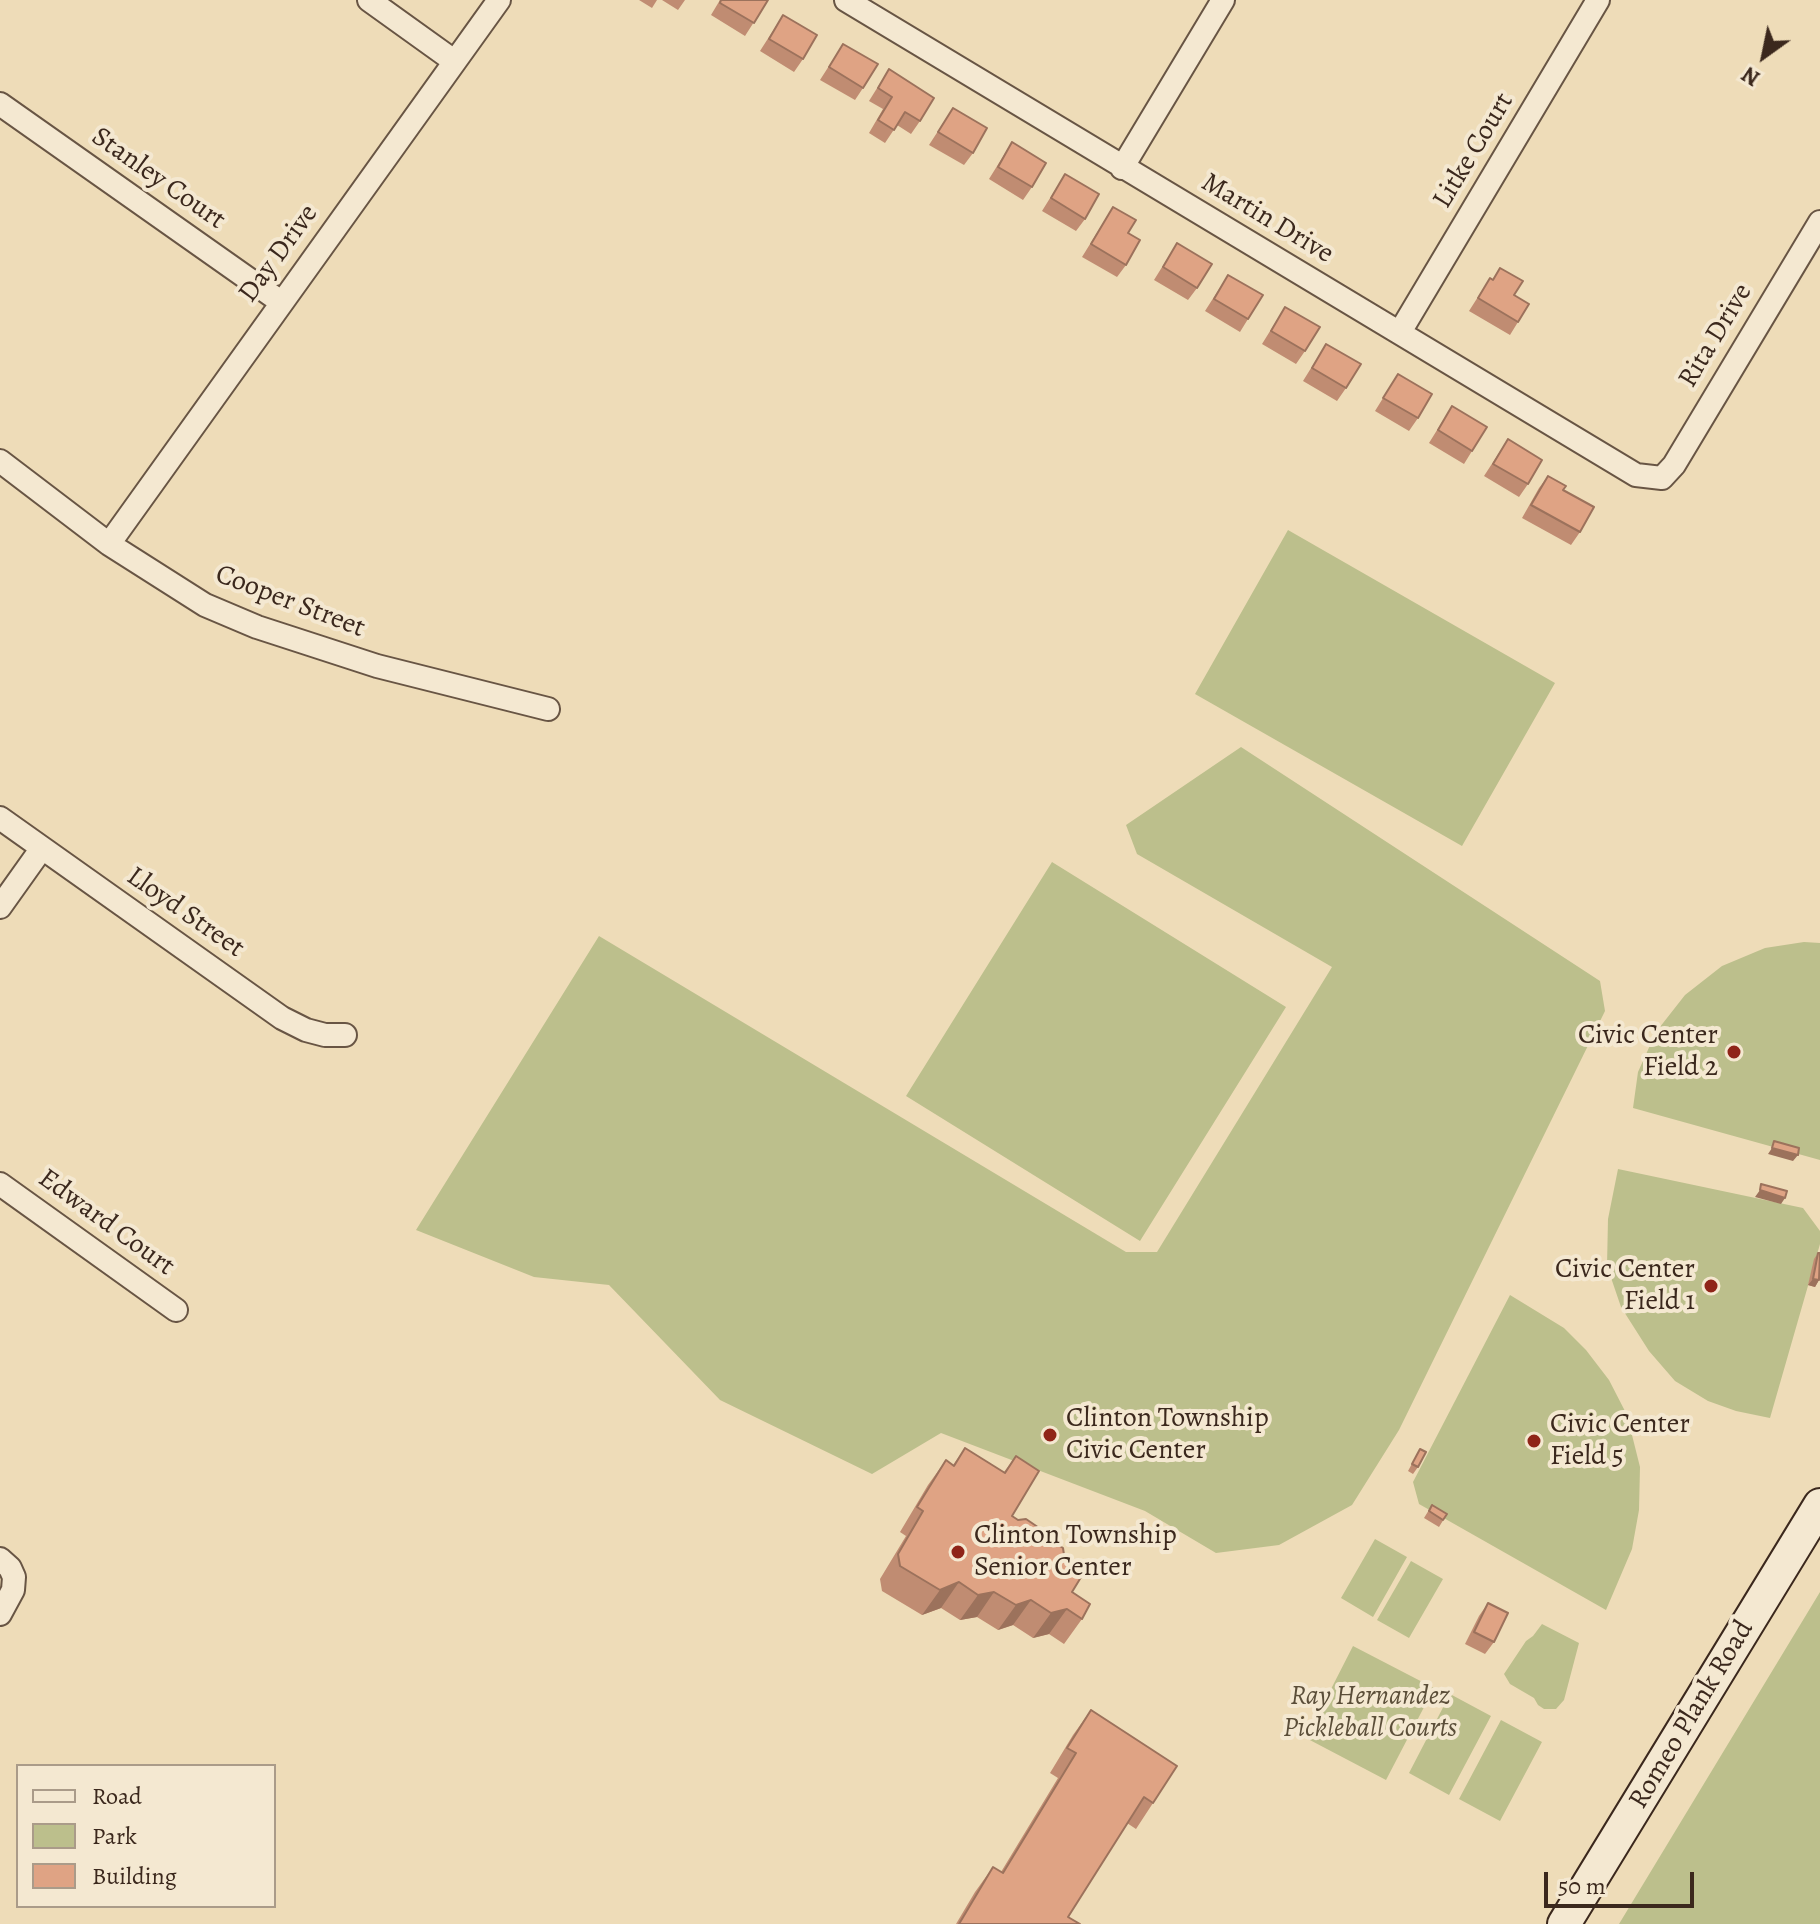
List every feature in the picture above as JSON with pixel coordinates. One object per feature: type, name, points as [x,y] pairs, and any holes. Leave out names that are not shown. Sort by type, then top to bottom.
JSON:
[{"type":"street","points":[[369,0],[454,61]]},
{"type":"street","name":"Day Drive","points":[[109,544],[499,0]]},
{"type":"street","points":[[1122,168],[1223,0]]},
{"type":"street","name":"Litke Court","points":[[1400,332],[1598,0]]},
{"type":"street","name":"Martin Drive","points":[[856,3],[1122,168],[1636,475],[1662,478]]},
{"type":"street","name":"Stanley Court","points":[[0,104],[281,302]]},
{"type":"street","name":"Rita Drive","points":[[1662,478],[1674,465],[1820,222]]},
{"type":"street","name":"Cooper Street","points":[[0,461],[109,544],[205,605],[257,627],[377,666],[548,709]]},
{"type":"street","name":"Lloyd Street","points":[[0,818],[282,1018],[306,1030],[325,1035],[345,1035]]},
{"type":"street","points":[[0,907],[42,848]]},
{"type":"street","name":"Edward Court","points":[[0,1184],[176,1310]]},
{"type":"street","name":"Romeo Plank Road","points":[[1564,1924],[1820,1505]]},
{"type":"street","points":[[0,1559],[14,1577],[13,1590],[0,1614]]},
{"type":"green space","points":[[1288,530],[1555,683],[1462,846],[1195,694]]},
{"type":"green space","points":[[1241,747],[1600,981],[1605,1011],[1399,1430],[1352,1505],[1279,1545],[1216,1553],[1145,1511],[941,1433],[872,1474],[720,1400],[609,1285],[534,1277],[416,1230],[599,936],[1126,1252],[1157,1252],[1332,967],[1137,854],[1126,825]]},
{"type":"green space","points":[[1052,862],[1286,1007],[1140,1241],[906,1096]]},
{"type":"green space","name":"Civic Center Field 2","points":[[1804,942],[1820,943],[1820,1160],[1633,1108],[1638,1072],[1656,1032],[1685,995],[1722,966],[1765,948]]},
{"type":"green space","name":"Civic Center Field 1","points":[[1618,1169],[1803,1208],[1820,1231],[1820,1244],[1770,1418],[1708,1401],[1675,1381],[1649,1351],[1621,1307],[1607,1266],[1608,1219]]},
{"type":"green space","name":"Civic Center Field 5","points":[[1510,1295],[1564,1328],[1586,1350],[1609,1380],[1627,1415],[1640,1467],[1639,1510],[1632,1549],[1606,1610],[1419,1504],[1413,1482]]},
{"type":"green space","points":[[1375,1539],[1407,1557],[1373,1617],[1341,1598]]},
{"type":"green space","points":[[1411,1561],[1443,1579],[1409,1638],[1377,1620]]},
{"type":"green space","points":[[1820,1592],[1820,1924],[1619,1924]]},
{"type":"green space","points":[[1542,1624],[1579,1643],[1564,1700],[1556,1709],[1544,1709],[1538,1705],[1534,1698],[1510,1684],[1504,1674],[1526,1641]]},
{"type":"green space","name":"Ray Hernandez Pickleball Courts","points":[[1353,1646],[1434,1688],[1386,1780],[1306,1738]]},
{"type":"green space","points":[[1450,1694],[1491,1716],[1449,1795],[1409,1773]]},
{"type":"green space","points":[[1501,1720],[1542,1742],[1500,1821],[1459,1799]]},
{"type":"building","points":[[721,0],[768,0],[754,23],[720,3]]},
{"type":"building","points":[[783,15],[817,35],[803,59],[769,39]]},
{"type":"building","points":[[843,44],[878,64],[863,88],[829,67]]},
{"type":"building","points":[[889,69],[934,98],[920,121],[905,112],[894,130],[878,120],[892,97],[878,88]]},
{"type":"building","points":[[953,108],[987,128],[973,153],[938,132]]},
{"type":"building","points":[[1012,142],[1046,163],[1032,187],[998,167]]},
{"type":"building","points":[[1065,174],[1099,194],[1085,219],[1051,198]]},
{"type":"building","points":[[1113,207],[1136,220],[1128,233],[1140,240],[1126,265],[1091,244]]},
{"type":"building","points":[[1177,243],[1212,264],[1197,288],[1163,267]]},
{"type":"building","points":[[1500,268],[1523,281],[1514,295],[1529,304],[1518,322],[1478,298]]},
{"type":"building","points":[[1228,275],[1263,295],[1248,319],[1214,299]]},
{"type":"building","points":[[1285,307],[1320,327],[1305,351],[1271,331]]},
{"type":"building","points":[[1326,344],[1361,364],[1346,388],[1312,368]]},
{"type":"building","points":[[1398,374],[1432,394],[1418,418],[1383,398]]},
{"type":"building","points":[[1452,406],[1487,427],[1472,451],[1438,430]]},
{"type":"building","points":[[1508,439],[1542,460],[1528,484],[1493,464]]},
{"type":"building","points":[[1548,476],[1566,486],[1563,490],[1594,507],[1580,532],[1531,505]]},
{"type":"building","points":[[1774,1141],[1799,1148],[1798,1155],[1772,1148]]},
{"type":"building","points":[[1761,1184],[1787,1191],[1785,1198],[1760,1190]]},
{"type":"building","points":[[1820,1253],[1819,1280],[1813,1279]]},
{"type":"building","name":"Clinton Township Senior Center","points":[[965,1448],[1005,1473],[1016,1456],[1039,1471],[1012,1516],[1018,1520],[1026,1519],[1048,1534],[1050,1540],[1063,1548],[1064,1555],[1086,1569],[1072,1592],[1090,1604],[1082,1619],[1067,1609],[1051,1613],[1031,1600],[1016,1605],[994,1592],[978,1595],[959,1582],[940,1590],[900,1566],[898,1554],[923,1511],[917,1507],[946,1460],[954,1466]]},
{"type":"building","points":[[1420,1449],[1426,1452],[1418,1467],[1412,1464]]},
{"type":"building","points":[[1432,1505],[1447,1514],[1443,1520],[1429,1511]]},
{"type":"building","points":[[1488,1603],[1508,1613],[1494,1642],[1474,1632]]},
{"type":"building","points":[[1091,1710],[1177,1766],[1153,1803],[1144,1797],[1068,1917],[1080,1924],[959,1924],[993,1867],[1003,1873],[1076,1753],[1067,1748]]},
{"type":"place","name":"Civic Center Field 2","points":[[1734,1052]]},
{"type":"place","name":"Civic Center Field 1","points":[[1711,1286]]},
{"type":"place","name":"Clinton Township Civic Center","points":[[1050,1435]]},
{"type":"place","name":"Civic Center Field 5","points":[[1534,1441]]},
{"type":"place","name":"Clinton Township Senior Center","points":[[958,1552]]}]
